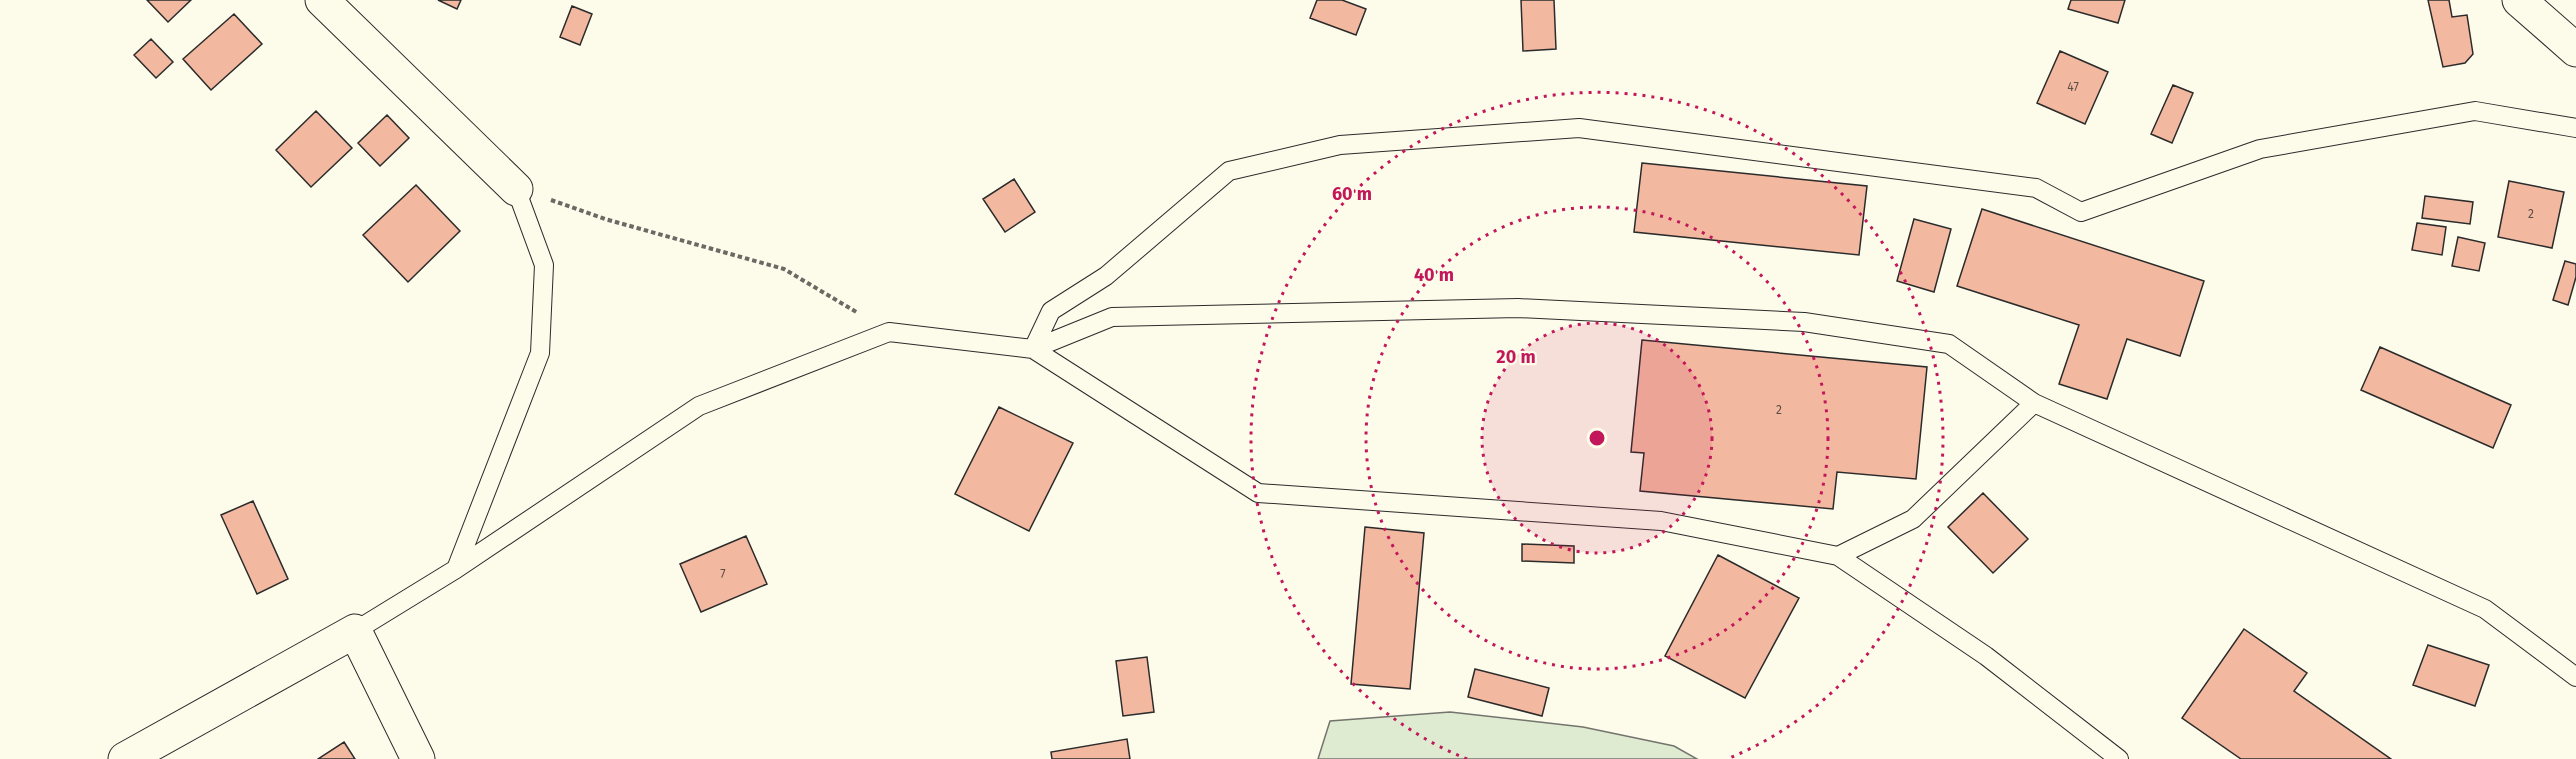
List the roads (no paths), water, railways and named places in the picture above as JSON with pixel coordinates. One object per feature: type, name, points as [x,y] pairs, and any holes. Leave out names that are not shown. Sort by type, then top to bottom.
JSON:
[{"type":"street","points":[[322,0],[516,189]]},
{"type":"street","points":[[2523,1],[2576,50]]},
{"type":"street","points":[[126,759],[355,631],[418,759]]},
{"type":"lane","points":[[1033,349],[1051,311],[1106,276],[1229,171],[1340,146],[1579,128],[2037,188],[2081,212],[2260,149],[2475,111],[2576,128]]},
{"type":"lane","points":[[456,569],[540,352],[544,265],[516,189]]},
{"type":"lane","points":[[1033,349],[1112,317],[1518,308],[1804,322],[1949,344],[2034,403],[2485,609],[2576,677]]},
{"type":"lane","points":[[355,631],[456,569],[699,406],[889,332],[1033,349],[1258,493],[1661,521],[1838,556],[1986,656],[2120,759]]},
{"type":"lane","points":[[1838,556],[1913,519],[2034,403]]}]
